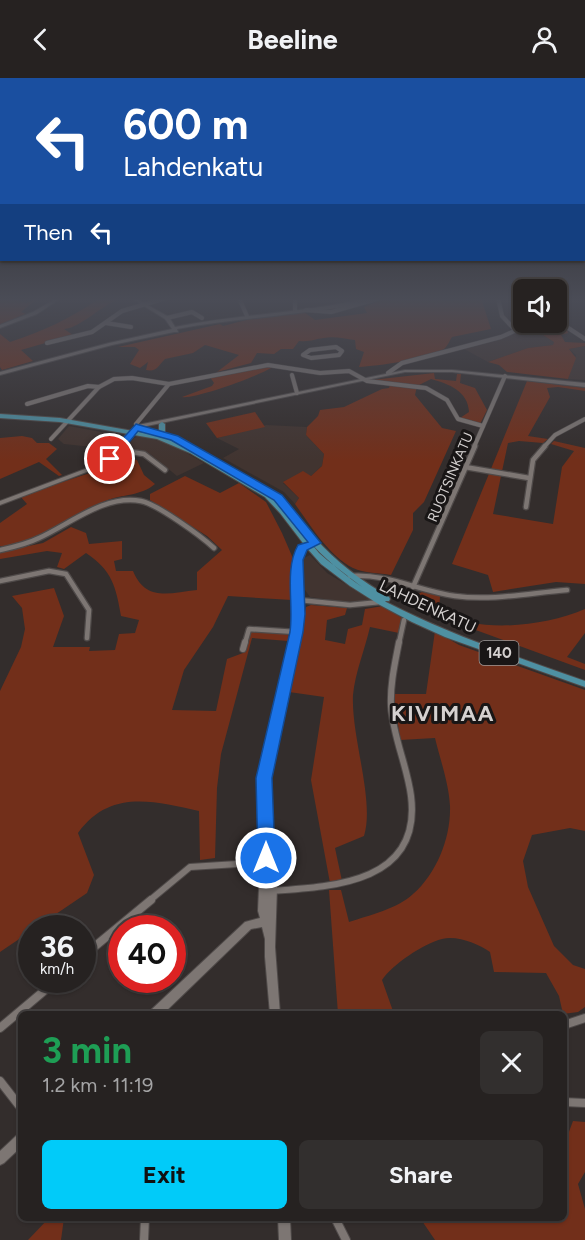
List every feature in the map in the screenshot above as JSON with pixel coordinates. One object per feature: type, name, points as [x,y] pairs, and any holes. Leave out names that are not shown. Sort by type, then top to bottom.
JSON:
[{"type":"main road","name":"LAHDENKATU","points":[[0,414],[69,419],[135,429],[174,443],[259,491],[279,507],[311,545],[380,602],[401,613],[585,678]]},
{"type":"main road","name":"LAHDENKATU","points":[[69,419],[92,425],[146,429],[162,433],[224,465],[278,497],[311,545]]},
{"type":"main road","points":[[162,423],[162,433]]},
{"type":"main road","name":"LAHDENKATU","points":[[348,577],[401,613]]},
{"type":"main road","name":"LAHDENKATU","points":[[416,618],[585,684]]},
{"type":"street","points":[[0,374],[81,352]]},
{"type":"street","points":[[307,352],[303,355],[313,360],[336,356],[341,352]]},
{"type":"street","points":[[388,373],[402,363],[440,352]]},
{"type":"street","points":[[51,439],[106,381],[120,378],[169,384],[260,365],[311,371],[349,371],[363,379],[421,387],[438,393],[447,400],[458,419],[483,426]]},
{"type":"street","points":[[135,429],[388,373],[439,370],[585,385]]},
{"type":"street","points":[[292,375],[297,393]]},
{"type":"street","name":"RUOTSINKATU","points":[[413,587],[505,376]]},
{"type":"street","points":[[0,503],[93,468],[110,459],[169,384]]},
{"type":"street","points":[[27,404],[88,386],[99,387]]},
{"type":"street","points":[[526,507],[533,460],[555,435],[585,419]]},
{"type":"street","points":[[146,429],[172,420]]},
{"type":"street","points":[[117,450],[144,454],[165,470]]},
{"type":"street","points":[[465,467],[529,478]]},
{"type":"street","points":[[0,550],[38,541],[105,504],[132,499],[146,502],[214,548]]},
{"type":"street","points":[[275,1011],[268,921],[265,771],[296,632],[299,600],[297,560],[300,550],[311,545]]},
{"type":"street","points":[[0,581],[50,571],[66,574],[89,610],[87,638]]},
{"type":"street","points":[[348,577],[368,575],[446,595],[478,598],[567,590]]},
{"type":"street","points":[[299,600],[351,604],[380,602]]},
{"type":"street","points":[[267,891],[340,886],[386,866],[400,851],[409,830],[412,809],[391,705],[401,613]]},
{"type":"street","points":[[243,649],[249,629],[296,632]]},
{"type":"street","points":[[96,945],[190,867],[253,863],[266,858]]},
{"type":"street","points":[[158,1011],[248,925],[268,921]]},
{"type":"street","points":[[20,1011],[42,993]]},
{"type":"street","points":[[0,1028],[18,1013]]},
{"type":"street","points":[[567,1024],[585,1018]]},
{"type":"street","points":[[0,1081],[18,1104]]},
{"type":"street","points":[[567,1102],[585,1103]]},
{"type":"street","points":[[0,1159],[18,1142]]},
{"type":"street","points":[[144,1240],[145,1221]]},
{"type":"street","points":[[284,1221],[285,1240]]},
{"type":"street","points":[[336,1221],[346,1240]]},
{"type":"shaded area","points":[[0,352],[23,352],[33,361],[2,370]]},
{"type":"shaded area","points":[[138,352],[194,352],[165,359],[153,370],[146,370],[148,362],[140,368],[130,364]]},
{"type":"shaded area","points":[[230,352],[276,352],[257,353],[251,363],[217,372],[239,355]]},
{"type":"shaded area","points":[[364,352],[438,352],[390,364],[359,367]]},
{"type":"shaded area","points":[[470,352],[516,352],[488,362]]},
{"type":"shaded area","points":[[516,352],[572,352],[576,358],[568,379],[507,372],[499,365],[488,362]]},
{"type":"shaded area","points":[[573,352],[585,352],[585,380],[568,379],[576,355]]},
{"type":"shaded area","points":[[260,366],[274,366],[229,386],[200,395],[182,397],[212,386],[214,383],[210,377]]},
{"type":"shaded area","points":[[434,373],[435,379],[456,381],[457,374],[461,374],[460,383],[475,388],[487,410],[480,424],[460,418],[469,412],[468,405],[456,390],[431,379],[417,386],[415,395],[442,428],[456,431],[424,502],[413,513],[413,530],[391,575],[353,568],[336,556],[321,539],[295,504],[299,498],[283,482],[303,471],[311,476],[322,466],[324,454],[306,435],[307,427],[318,416],[320,410],[344,407],[382,389],[389,388],[391,382],[372,380]]},
{"type":"shaded area","points":[[527,381],[585,388],[585,391],[558,387],[547,388],[550,397],[528,436],[548,439],[543,443],[519,441],[508,443],[493,514],[553,524],[562,467],[574,451],[551,444],[554,441],[585,448],[585,584],[556,582],[493,592],[488,575],[452,564]]},
{"type":"shaded area","points":[[255,412],[265,427],[217,438],[206,423]]},
{"type":"shaded area","points":[[266,425],[307,427],[306,435],[324,454],[322,466],[311,476],[283,483],[299,498],[295,504],[284,492],[223,458],[239,449],[217,438]]},
{"type":"shaded area","points":[[69,426],[123,436],[111,449],[64,444],[58,439]]},
{"type":"shaded area","points":[[22,436],[32,438],[37,443],[49,443],[57,449],[46,459],[62,475],[59,476],[39,462],[0,479],[0,438]]},
{"type":"shaded area","points":[[140,436],[171,444],[204,463],[177,476],[150,454],[125,448],[134,438]]},
{"type":"shaded area","points":[[117,456],[137,460],[144,475],[155,484],[144,491],[105,501],[28,542],[0,546],[0,523],[27,504],[20,496],[102,469]]},
{"type":"shaded area","points":[[185,476],[220,493],[239,483],[266,502],[292,556],[292,600],[228,596],[213,627],[184,670],[172,710],[216,711],[227,659],[243,653],[251,631],[289,633],[288,641],[252,638],[221,754],[217,788],[215,858],[200,860],[199,811],[149,802],[118,804],[104,810],[90,819],[78,833],[94,875],[87,893],[55,915],[18,915],[18,940],[0,952],[0,691],[21,647],[25,629],[22,608],[12,596],[54,588],[64,616],[53,647],[90,647],[89,651],[115,650],[119,634],[135,633],[139,620],[121,616],[111,580],[102,566],[86,553],[64,569],[57,567],[62,553],[47,551],[0,559],[0,552],[43,543],[71,527],[86,533],[89,544],[122,541],[122,559],[114,561],[116,571],[133,571],[138,581],[152,591],[168,593],[197,590],[197,572],[222,550],[207,536],[150,500],[150,494]]},
{"type":"shaded area","points":[[310,555],[327,573],[372,600],[347,602],[310,597],[305,590],[302,566],[304,558]]},
{"type":"shaded area","points":[[422,592],[440,596],[439,613],[474,623],[493,625],[550,620],[585,609],[585,633],[567,657],[585,664],[585,670],[429,613],[413,605],[418,594]]},
{"type":"shaded area","points":[[311,605],[347,608],[345,615],[327,620],[325,640],[345,644],[348,629],[362,625],[365,609],[383,606],[402,618],[399,633],[370,627],[358,670],[353,695],[353,712],[365,787],[367,822],[364,836],[335,848],[342,881],[330,883],[311,780],[324,697],[289,692],[306,607]]},
{"type":"shaded area","points":[[435,631],[459,645],[585,690],[585,831],[570,828],[532,835],[523,861],[528,887],[554,946],[573,965],[585,969],[585,1007],[578,1012],[567,1013],[567,1011],[562,1011],[559,996],[546,973],[494,972],[490,952],[468,941],[454,938],[442,939],[426,945],[409,955],[387,974],[382,980],[393,1011],[338,1011],[329,890],[341,890],[349,922],[391,908],[407,899],[422,885],[436,865],[445,842],[450,806],[435,738],[400,740],[394,694],[426,694]]},
{"type":"shaded area","points":[[573,1121],[585,1122],[585,1172],[578,1184],[585,1209],[585,1240],[435,1240],[422,1221],[567,1221],[567,1137]]},
{"type":"shaded area","points":[[46,1221],[64,1221],[61,1240],[28,1240]]},
{"type":"district","name":"KIVIMAA","points":[[443,713]]},
{"type":"route","points":[[110,459],[136,427],[162,433],[224,465],[278,497],[288,506],[315,543],[302,548],[297,560],[299,614],[264,778],[266,858]]}]
